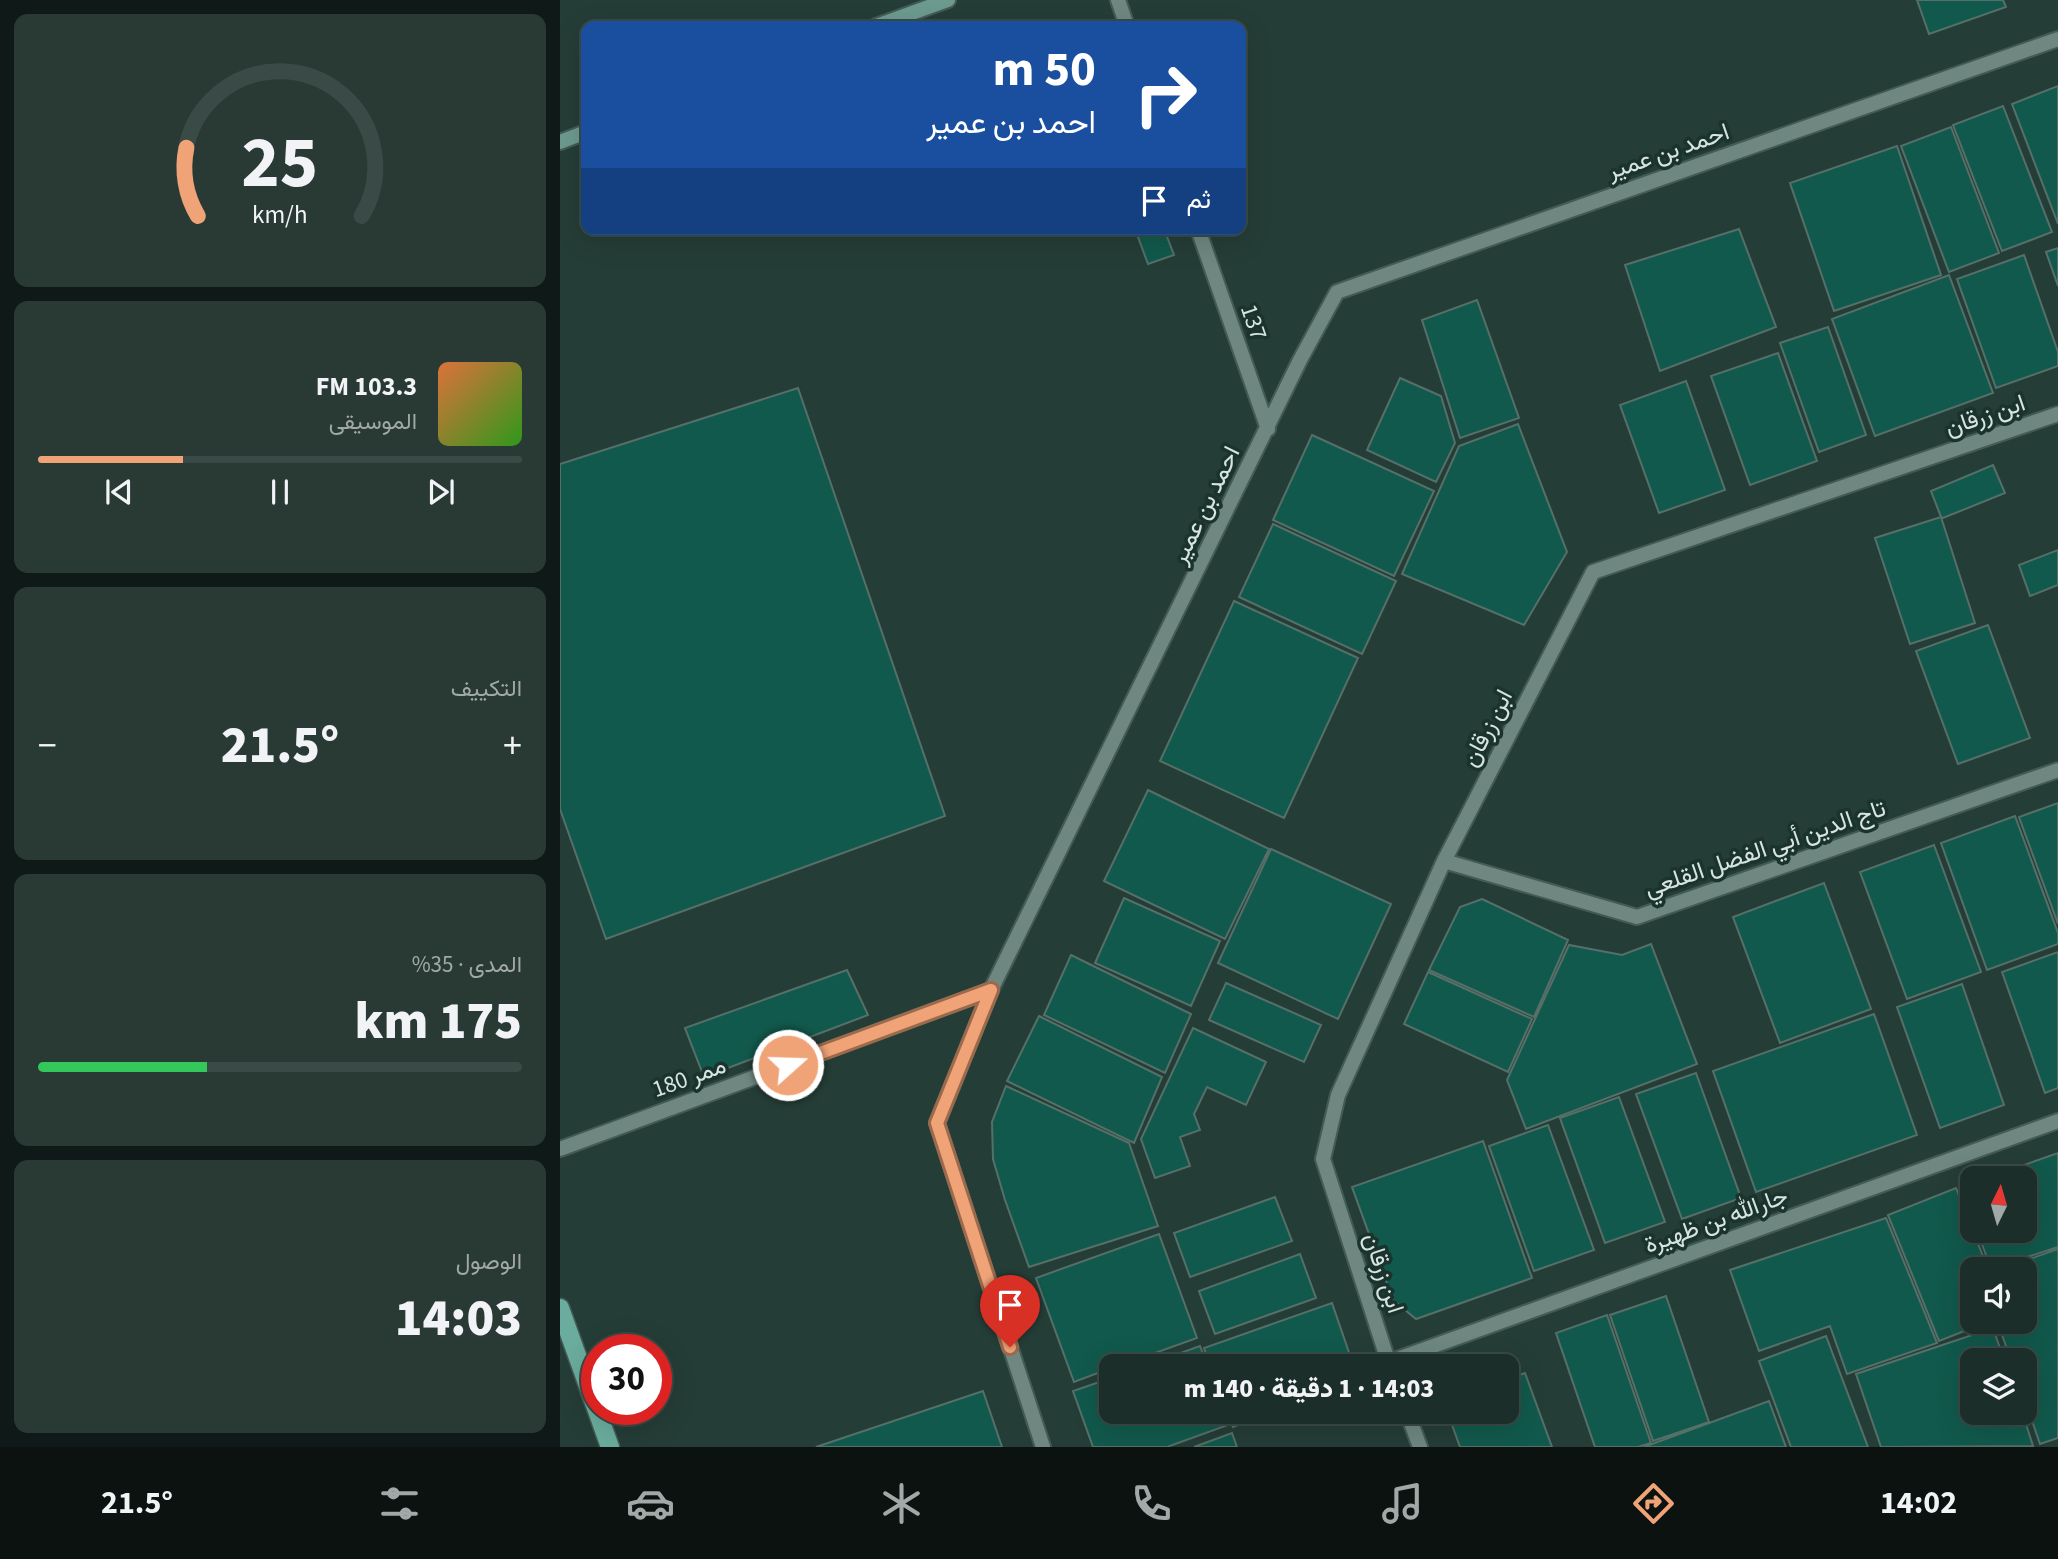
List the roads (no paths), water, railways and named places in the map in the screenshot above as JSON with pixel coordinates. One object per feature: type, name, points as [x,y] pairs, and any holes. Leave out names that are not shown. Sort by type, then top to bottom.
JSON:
[{"type":"main road","points":[[890,21],[948,0]]},
{"type":"main road","points":[[560,142],[581,134]]},
{"type":"main road","points":[[560,1308],[610,1447]]},
{"type":"street","points":[[1118,0],[1125,21]]},
{"type":"street","name":"احمد بن عمير","points":[[1043,1447],[937,1123],[991,990],[1300,360],[1337,292],[2058,38]]},
{"type":"street","name":"137","points":[[1200,235],[1268,429]]},
{"type":"street","name":"ابن زرقان","points":[[1387,1354],[1323,1158],[1338,1095],[1444,861],[1593,572],[2058,414]]},
{"type":"street","name":"تاج الدين أبي الفضل القلعي","points":[[1444,861],[1637,917],[2058,770]]},
{"type":"street","name":"ممر 180","points":[[560,1149],[991,990]]},
{"type":"street","name":"جارالله بن ظهيرة","points":[[1417,1354],[2058,1121]]},
{"type":"street","points":[[1411,1424],[1420,1447]]}]
